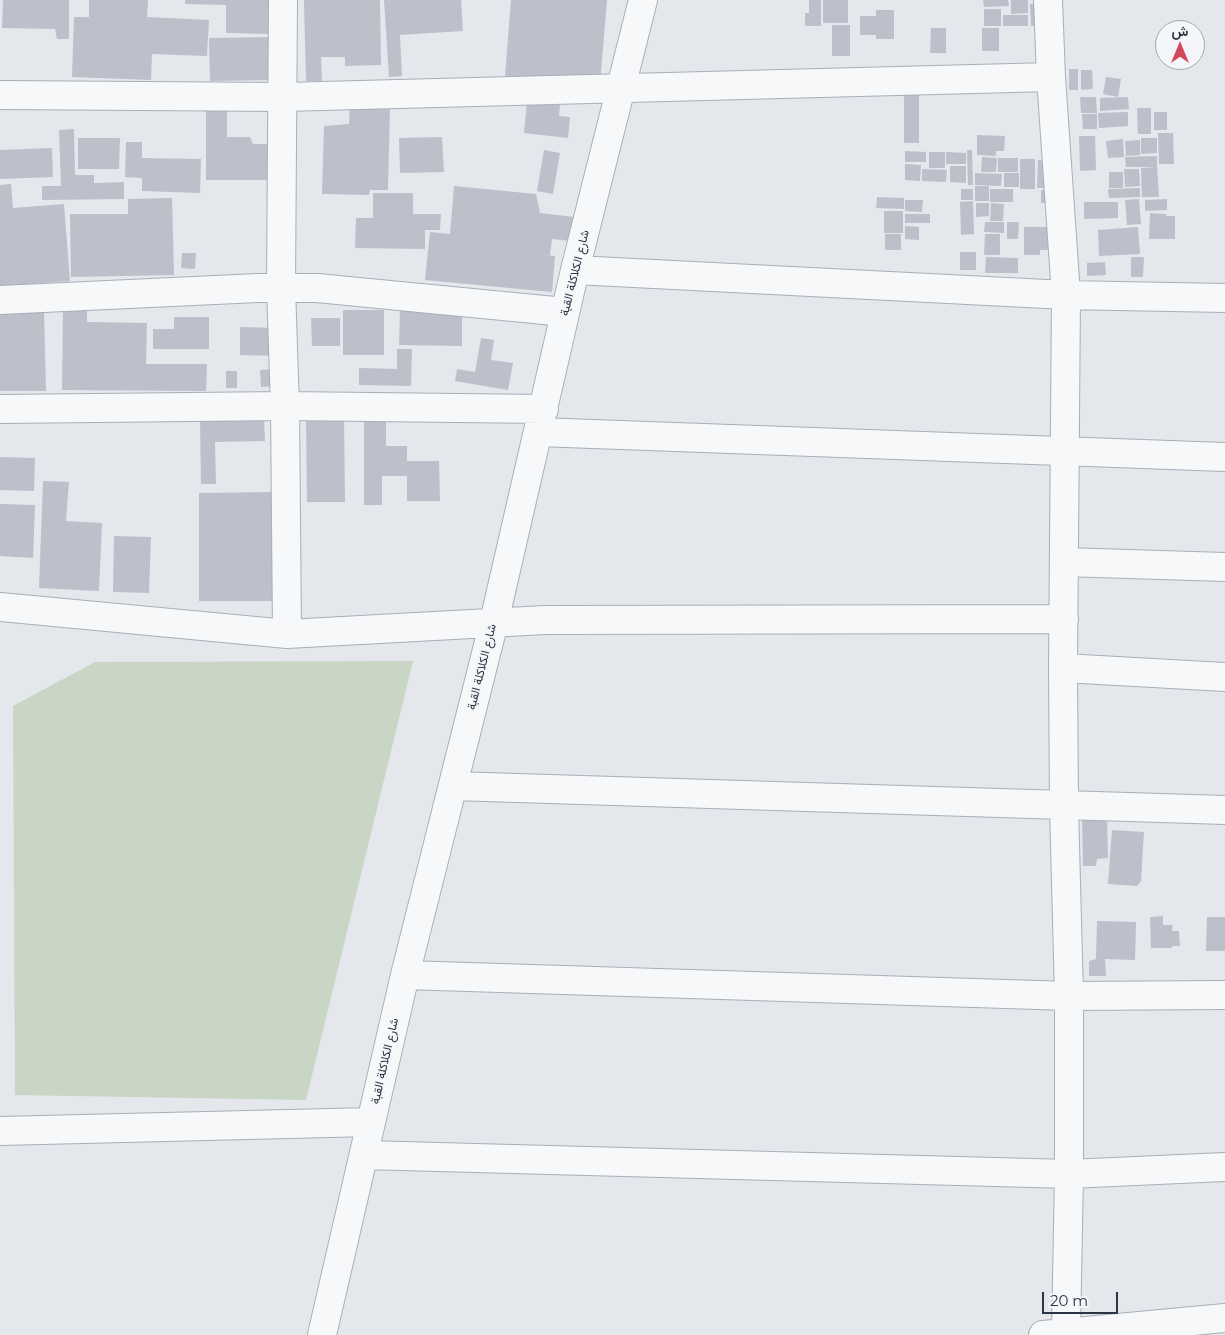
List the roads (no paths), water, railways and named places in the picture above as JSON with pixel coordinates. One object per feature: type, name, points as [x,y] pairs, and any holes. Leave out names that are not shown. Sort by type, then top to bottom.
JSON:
[{"type":"street","points":[[283,0],[281,288],[285,406],[287,634]]},
{"type":"street","name":"شارع الكلاكلة القبة","points":[[322,1335],[405,975],[494,622],[575,270],[643,0]]},
{"type":"street","points":[[1048,0],[1051,77],[1066,295],[1063,668],[1064,806],[1069,996],[1069,1174],[1054,1334],[1225,1318]]},
{"type":"street","points":[[0,95],[282,98],[1051,77]]},
{"type":"street","points":[[575,270],[1066,295],[1225,298]]},
{"type":"street","points":[[0,300],[317,288],[566,312]]},
{"type":"street","points":[[0,409],[285,406],[1066,450],[1225,457]]},
{"type":"street","points":[[1064,562],[1225,567]]},
{"type":"street","points":[[0,607],[287,634],[544,620],[1064,619]]},
{"type":"street","points":[[1063,668],[1225,677]]},
{"type":"street","points":[[452,786],[1225,810]]},
{"type":"street","points":[[405,975],[1069,996],[1225,995]]},
{"type":"street","points":[[0,1131],[371,1122]]},
{"type":"street","points":[[364,1154],[1069,1174],[1225,1167]]}]
